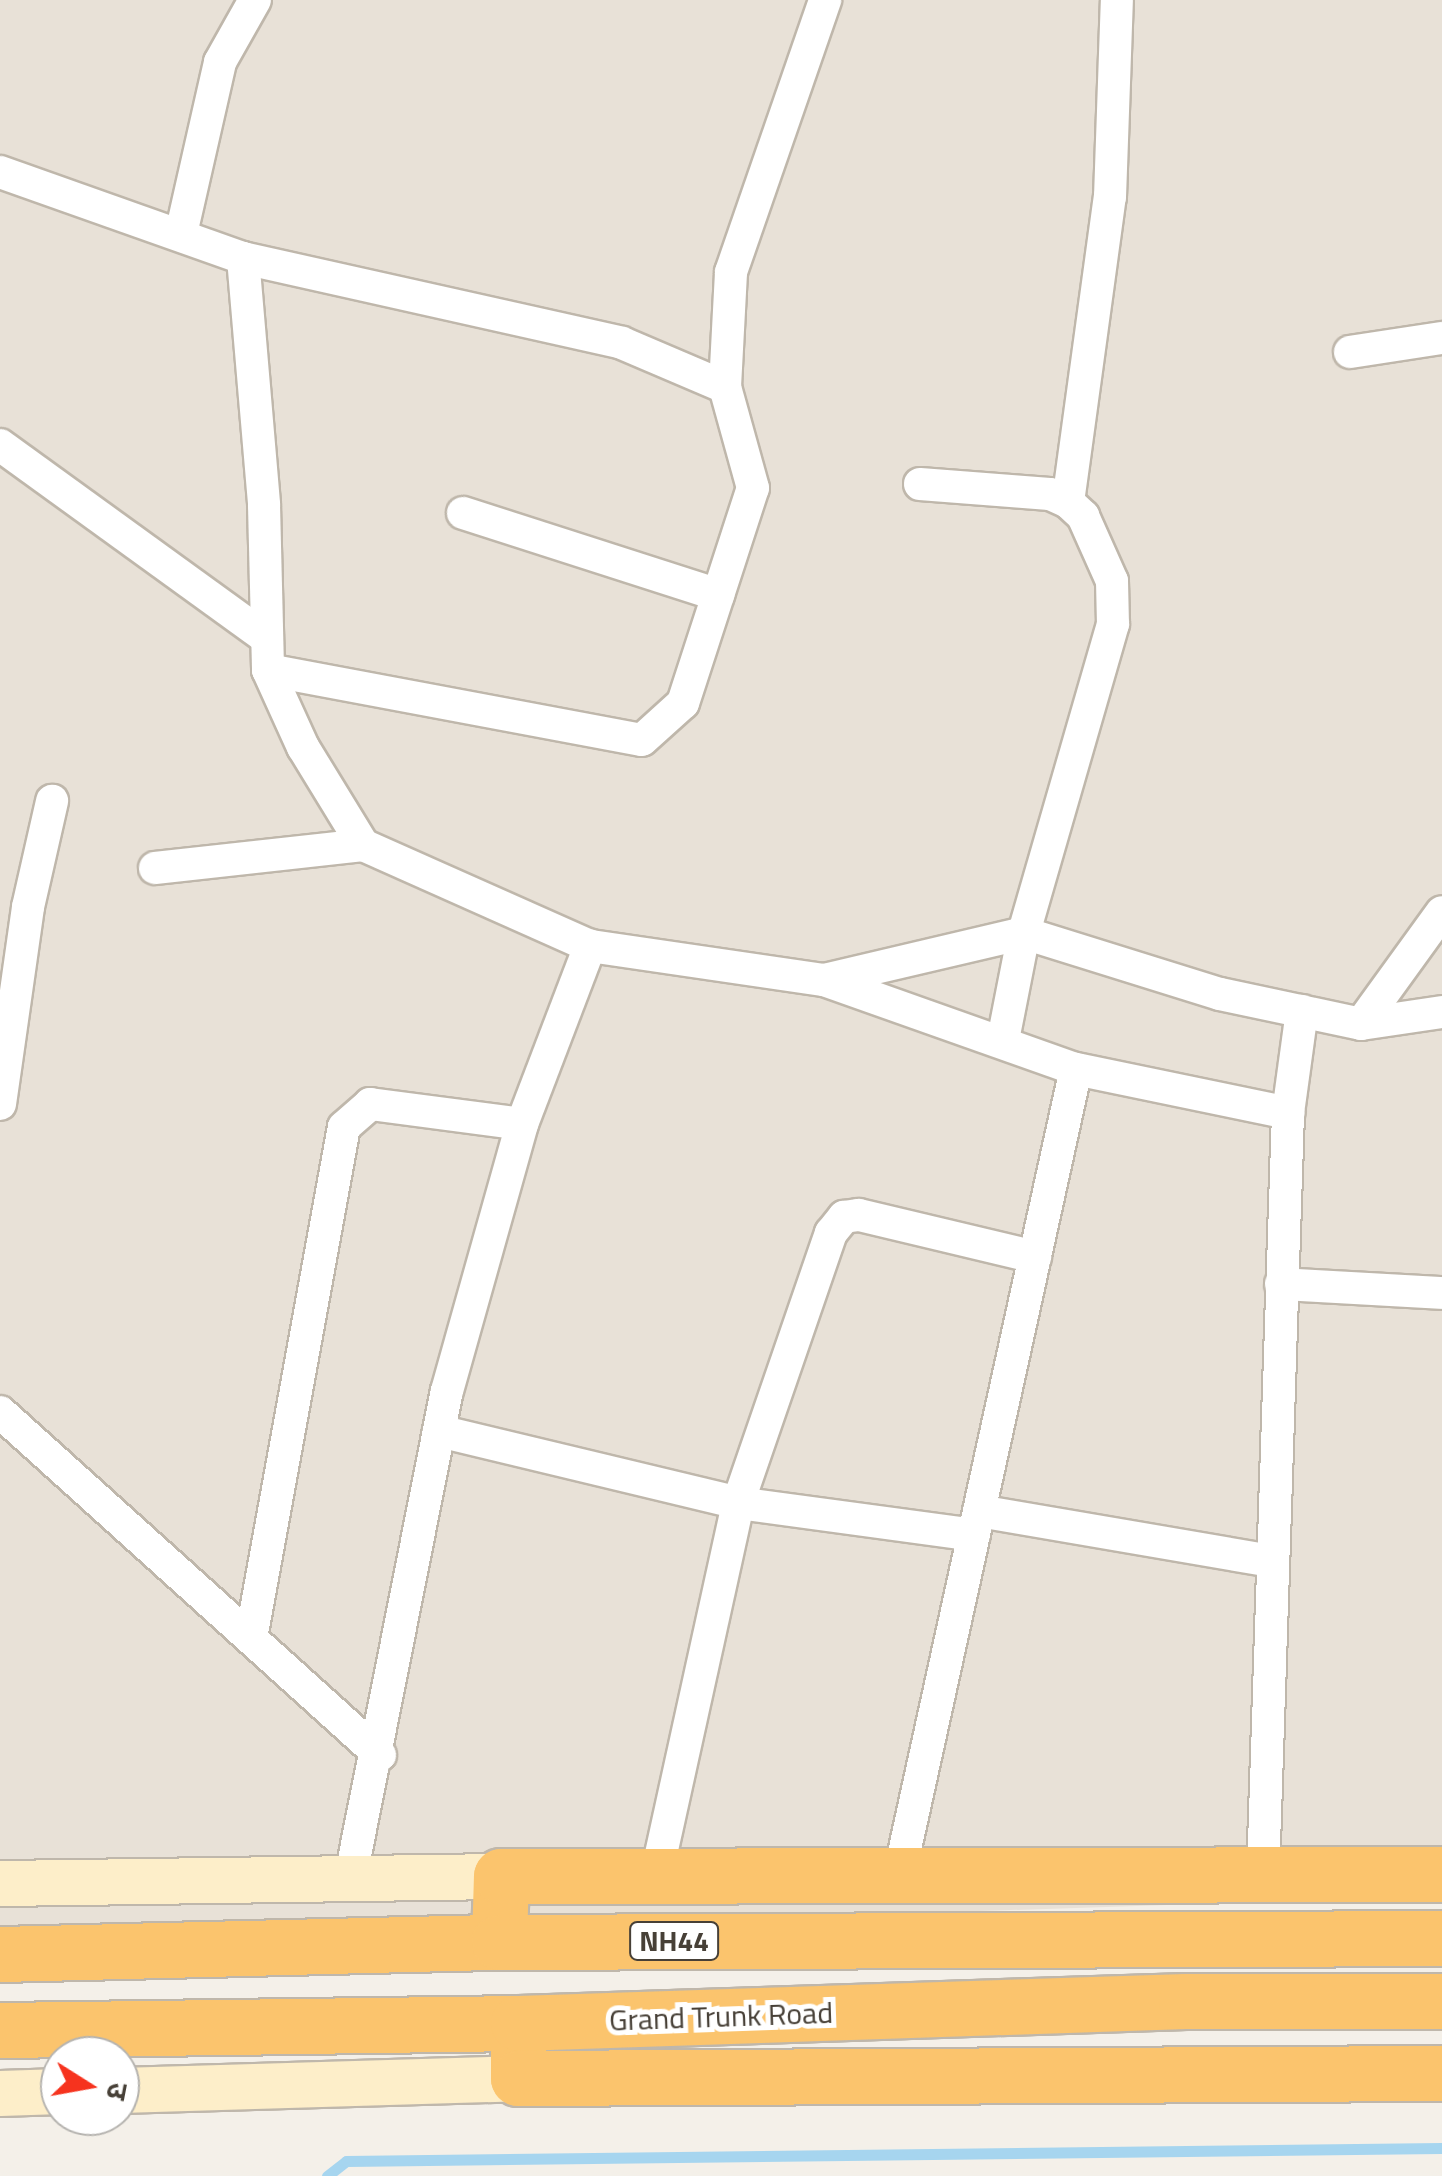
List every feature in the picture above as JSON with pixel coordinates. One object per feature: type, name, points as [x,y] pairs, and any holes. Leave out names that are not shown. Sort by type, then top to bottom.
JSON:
[{"type":"highway","points":[[499,1942],[501,1876],[1442,1874]]},
{"type":"highway","name":"NH44","points":[[0,1954],[499,1942],[1442,1938]]},
{"type":"highway","name":"Grand Trunk Road","points":[[0,2030],[518,2023],[1186,2001],[1442,2002]]},
{"type":"highway","points":[[518,2023],[518,2078],[1442,2073]]},
{"type":"street","points":[[182,234],[220,62],[255,0]]},
{"type":"street","points":[[0,445],[267,654],[642,740],[683,703],[753,488],[725,387],[732,272],[825,0]]},
{"type":"street","points":[[1068,502],[1110,197],[1117,0]]},
{"type":"street","points":[[0,172],[244,258],[622,344],[725,387]]},
{"type":"street","points":[[244,258],[264,505],[267,654],[303,747],[363,845]]},
{"type":"street","points":[[1350,352],[1442,338]]},
{"type":"street","points":[[920,484],[1050,494],[1068,502],[1084,516],[1112,581],[1113,624],[1024,933],[1003,1040]]},
{"type":"street","points":[[463,513],[718,595]]},
{"type":"street","points":[[0,1104],[28,907],[52,801]]},
{"type":"street","points":[[155,868],[363,845],[590,946],[824,980],[1003,1040],[1076,1069],[1288,1113]]},
{"type":"street","points":[[1360,1024],[1442,912]]},
{"type":"street","points":[[824,980],[1024,933],[1220,994],[1360,1024],[1442,1012]]},
{"type":"street","points":[[351,1875],[380,1755],[440,1431],[522,1124],[590,946]]},
{"type":"street","points":[[1263,1875],[1288,1113],[1302,1011]]},
{"type":"street","points":[[899,1876],[1076,1069]]},
{"type":"street","points":[[251,1638],[344,1127],[370,1104],[522,1124]]},
{"type":"street","points":[[656,1877],[738,1503],[822,1251],[844,1217],[858,1215],[1035,1257]]},
{"type":"street","points":[[1281,1284],[1442,1293]]},
{"type":"street","points":[[0,1412],[380,1755]]},
{"type":"street","points":[[440,1431],[738,1503],[977,1523],[1273,1561]]},
{"type":"street","points":[[0,1883],[351,1875],[501,1876]]},
{"type":"street","points":[[140,2089],[518,2078]]},
{"type":"street","points":[[0,2093],[40,2092]]},
{"type":"shaded area","points":[[0,0],[1442,0],[1442,1896],[0,1943]]},
{"type":"waterway","points":[[327,2176],[346,2161],[1442,2148]]}]
